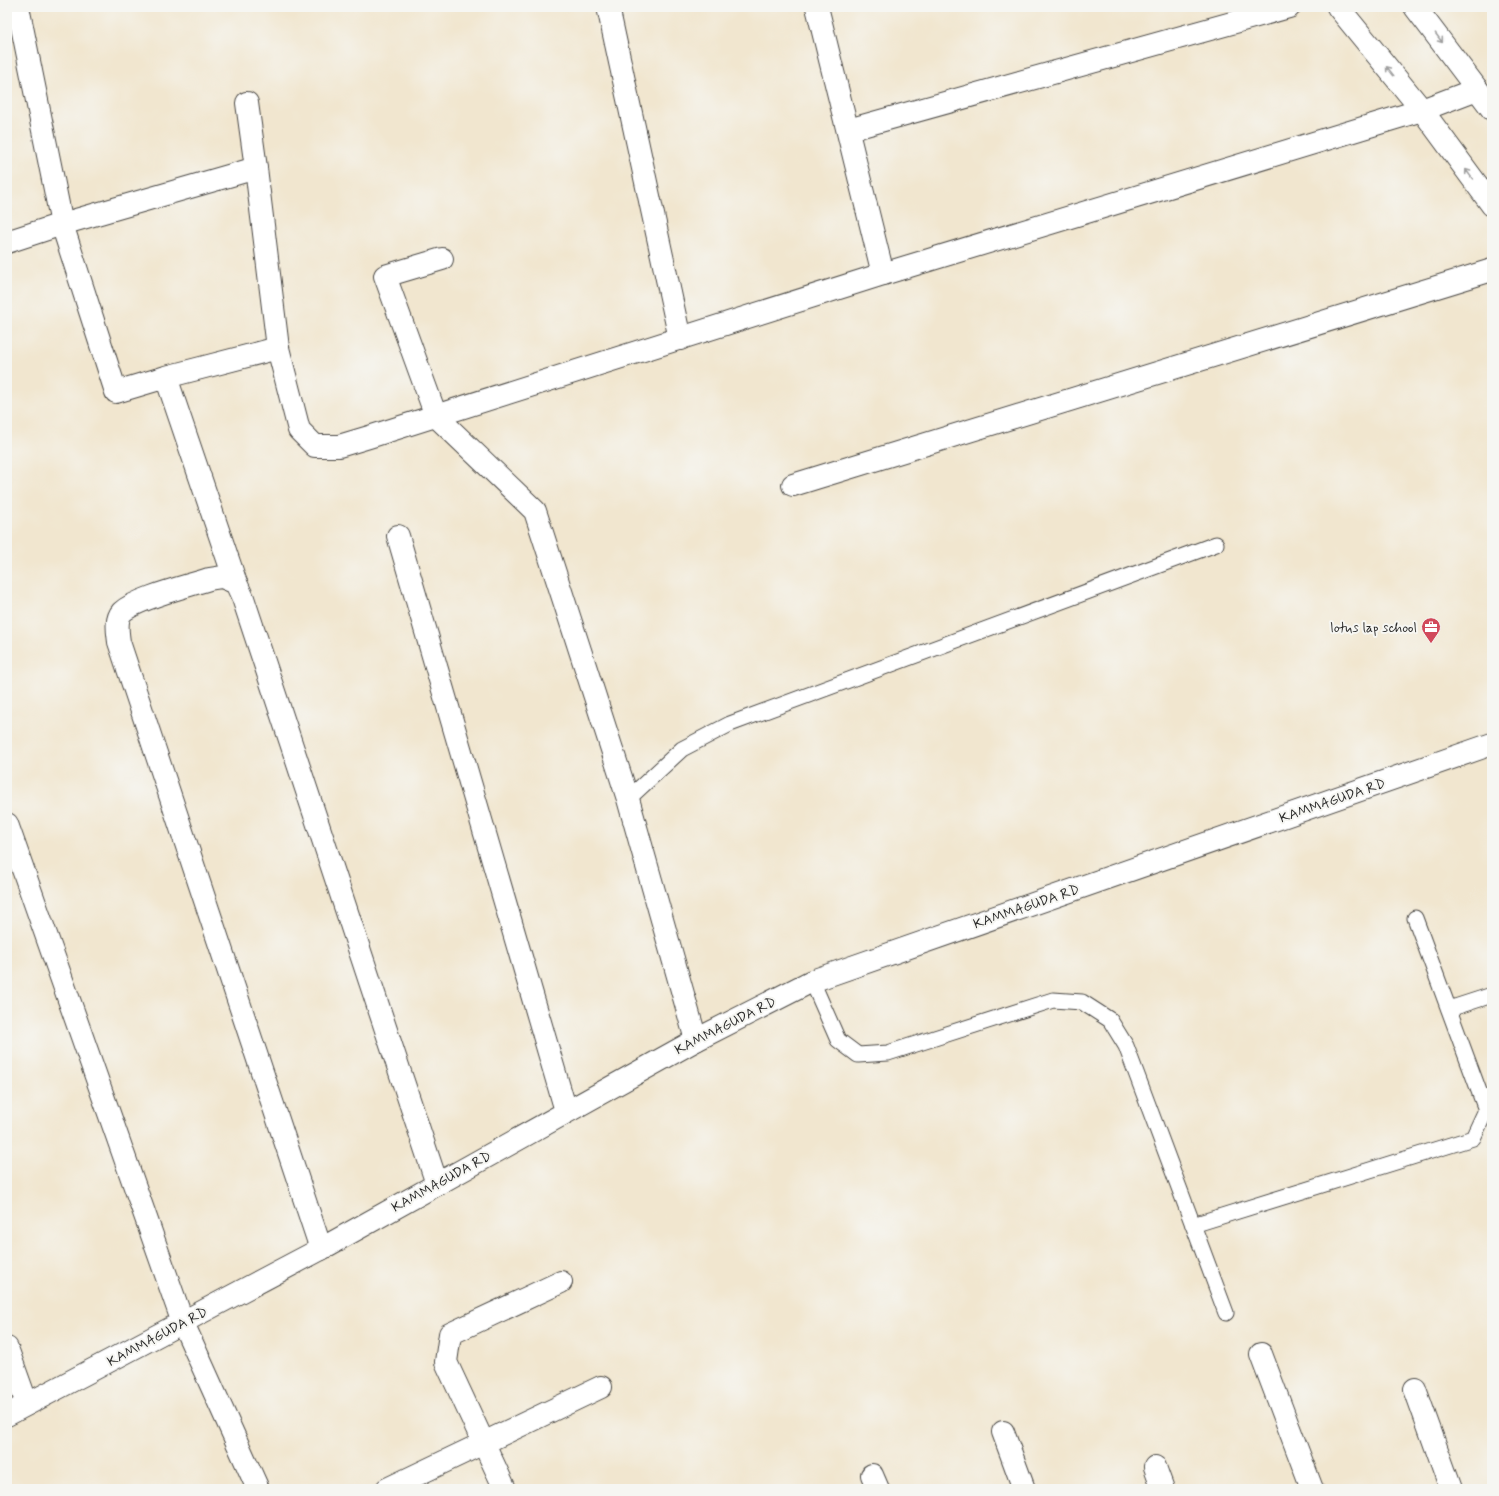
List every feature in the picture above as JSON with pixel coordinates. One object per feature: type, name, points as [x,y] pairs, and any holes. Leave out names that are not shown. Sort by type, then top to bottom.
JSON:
[{"type":"street","points":[[18,7],[62,224],[116,392],[166,377],[278,348]]},
{"type":"street","points":[[608,7],[680,339]]},
{"type":"street","points":[[817,7],[883,274]]},
{"type":"street","points":[[848,130],[1289,7]]},
{"type":"street","points":[[1338,7],[1422,110],[1492,205]]},
{"type":"street","points":[[1415,7],[1492,109]]},
{"type":"street","points":[[247,103],[278,348],[298,430],[315,446],[339,446],[883,274],[1422,110],[1477,89]]},
{"type":"street","points":[[7,242],[62,224],[256,168]]},
{"type":"street","points":[[442,259],[385,276],[436,416],[535,510],[628,798],[696,1040]]},
{"type":"street","points":[[793,485],[1492,270]]},
{"type":"street","points":[[166,377],[236,583],[243,598],[437,1184]]},
{"type":"street","points":[[398,536],[566,1111]]},
{"type":"street","points":[[236,583],[222,577],[209,579],[135,603],[121,613],[117,628],[120,642],[321,1249]]},
{"type":"street","name":"KAMMAGUDA RD","points":[[7,1415],[321,1249],[566,1111],[696,1040],[812,980],[1492,744]]},
{"type":"street","points":[[7,824],[183,1323],[258,1489]]},
{"type":"street","points":[[505,1489],[446,1362],[450,1334],[562,1282]]},
{"type":"street","points":[[7,1348],[27,1404]]},
{"type":"street","points":[[1261,1354],[1312,1489]]},
{"type":"street","points":[[386,1489],[601,1387]]},
{"type":"street","points":[[1414,1388],[1451,1489]]},
{"type":"street","points":[[1003,1432],[1024,1489]]},
{"type":"street","points":[[1155,1467],[1163,1489]]},
{"type":"lane","points":[[628,798],[682,749],[730,724],[1216,544]]},
{"type":"lane","points":[[1193,1225],[1473,1138],[1486,1110],[1415,918]]},
{"type":"lane","points":[[812,980],[838,1040],[858,1055],[888,1054],[1053,1000],[1082,1002],[1110,1020],[1126,1046],[1226,1313]]},
{"type":"lane","points":[[1449,1009],[1492,995]]},
{"type":"place","name":"lotus lap school","points":[[1431,644]]}]
